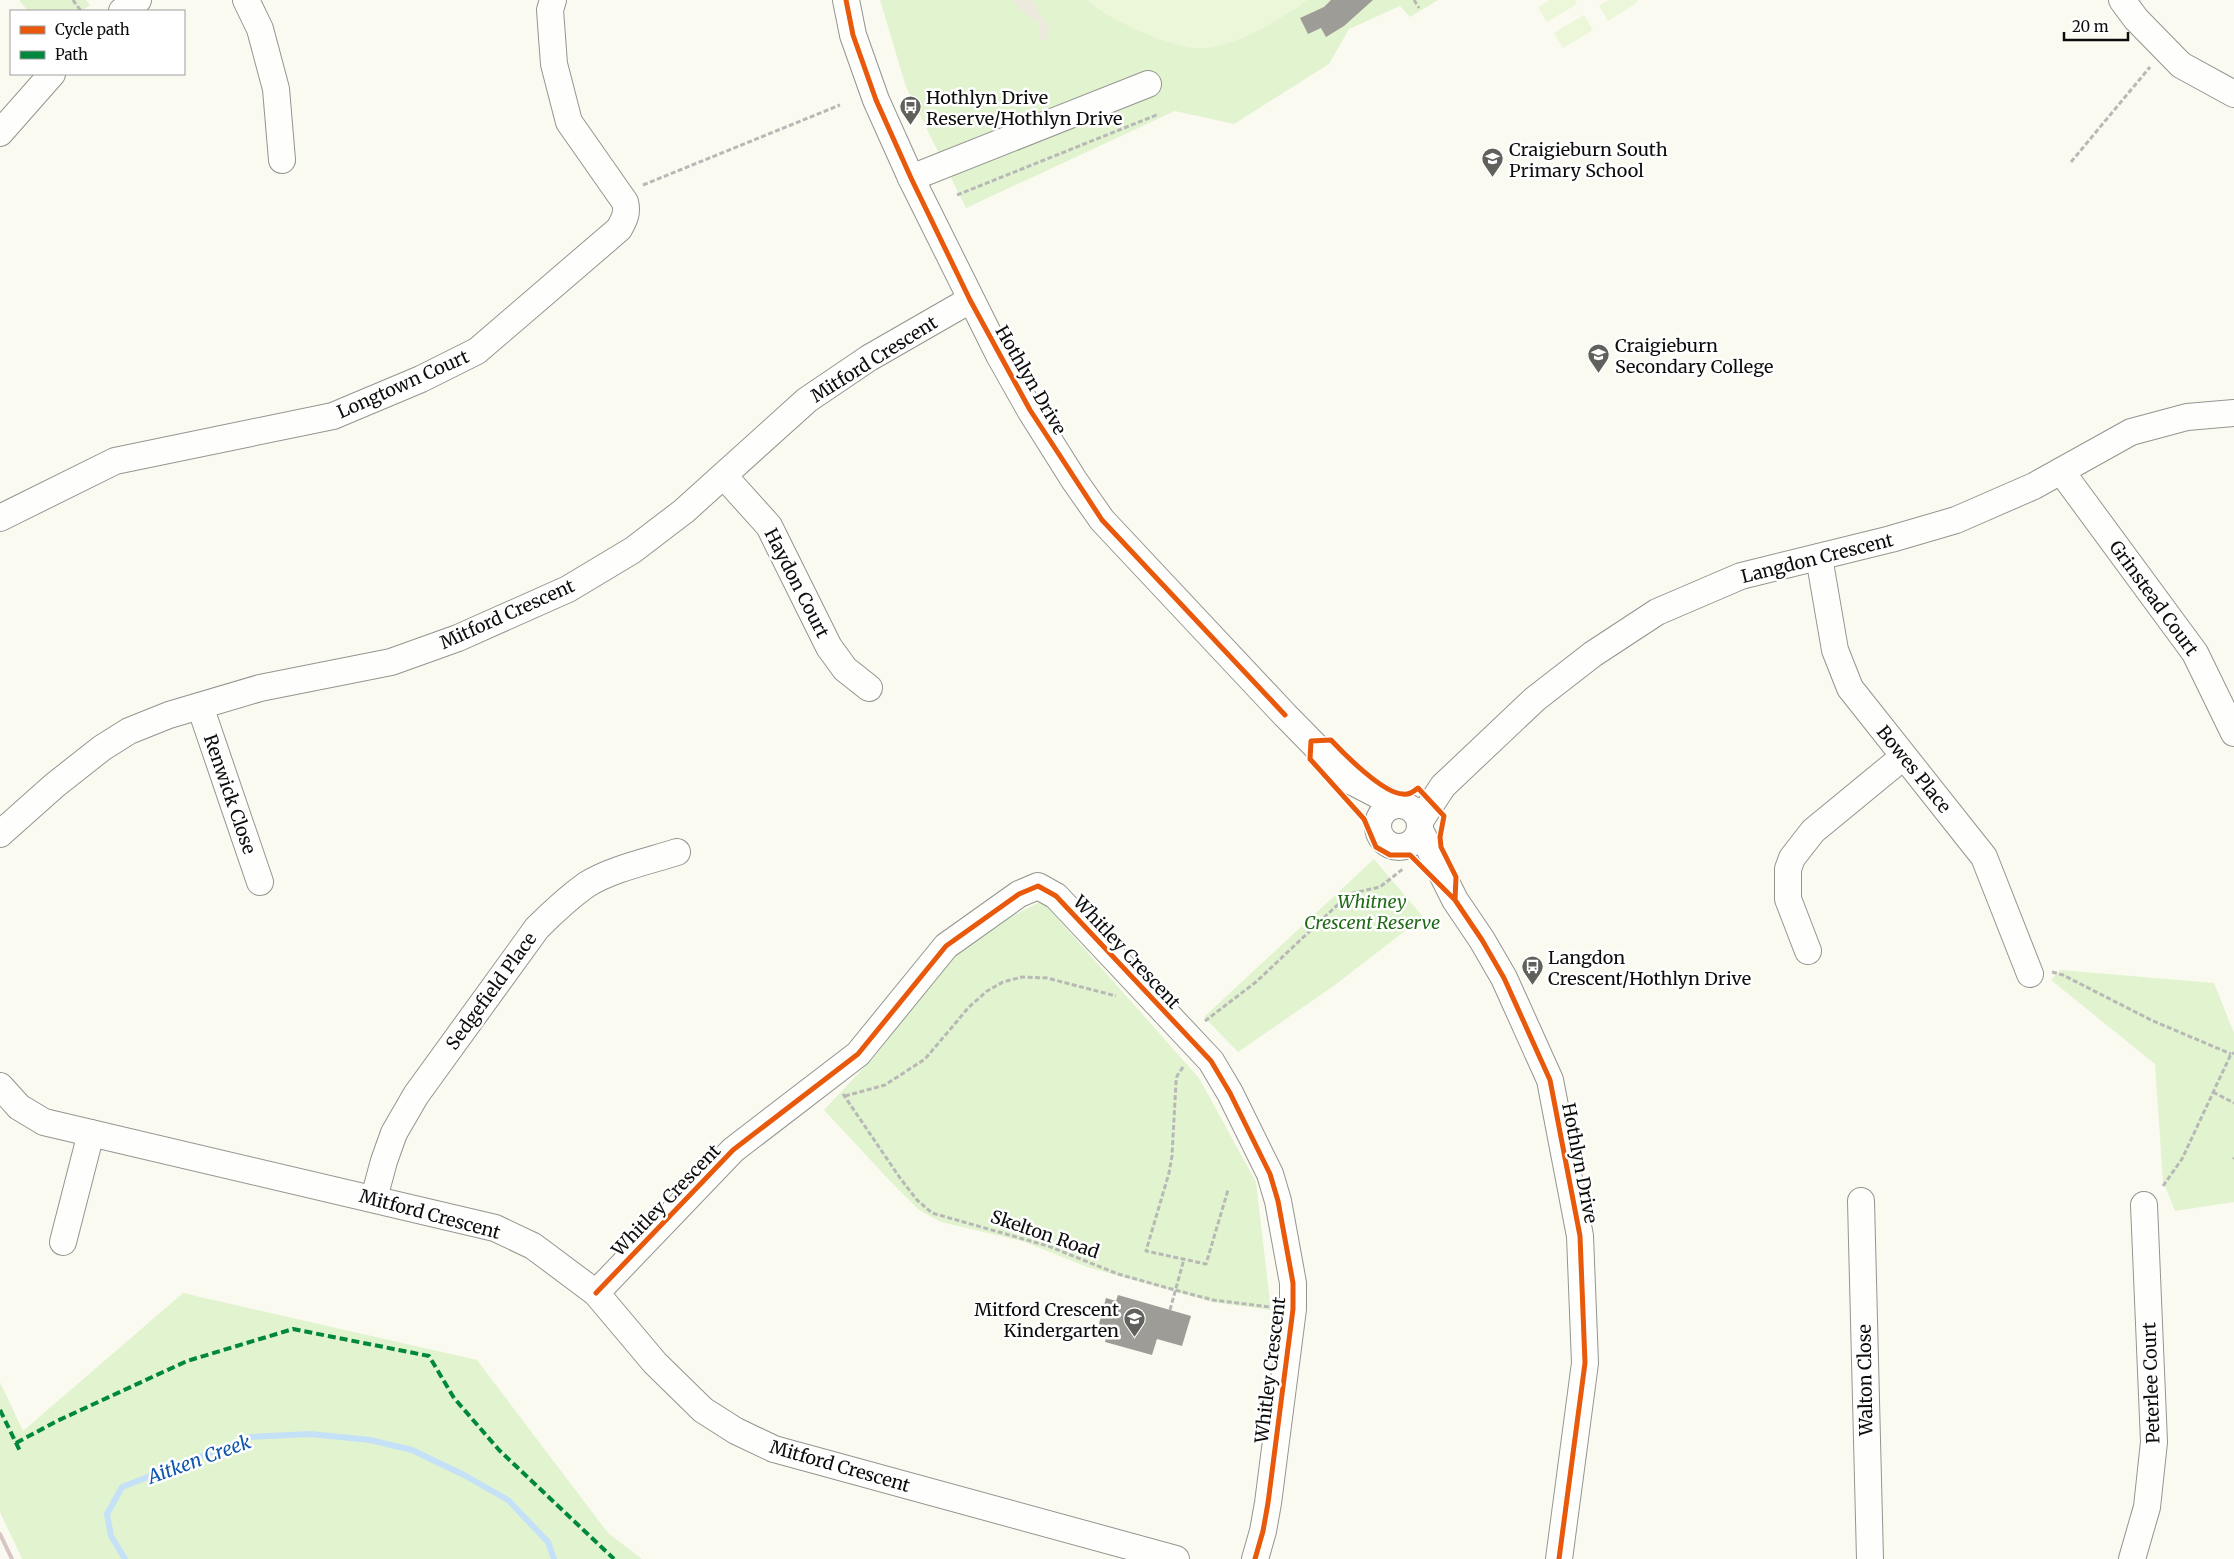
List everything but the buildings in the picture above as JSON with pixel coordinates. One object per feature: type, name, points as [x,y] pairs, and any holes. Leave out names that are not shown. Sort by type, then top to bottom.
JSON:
[{"type":"street","points":[[123,10],[138,0]]},
{"type":"street","points":[[246,0],[260,29],[276,89],[282,160]]},
{"type":"street","name":"Longtown Court","points":[[0,518],[116,461],[333,416],[421,379],[477,351],[619,229],[627,209],[625,202],[569,122],[554,64],[550,10],[553,0]]},
{"type":"street","name":"Hothlyn Drive","points":[[846,0],[853,35],[870,82],[911,178],[970,300],[1030,410],[1102,520],[1285,715],[1351,781],[1408,830],[1482,940],[1504,978],[1550,1080],[1580,1236],[1585,1363],[1559,1559]]},
{"type":"street","points":[[2122,0],[2136,20],[2181,65],[2234,94]]},
{"type":"street","points":[[0,133],[51,75]]},
{"type":"street","points":[[911,178],[1148,84]]},
{"type":"street","name":"Mitford Crescent","points":[[0,834],[55,785],[102,748],[129,731],[169,715],[260,688],[391,662],[458,638],[568,588],[633,550],[724,476],[807,400],[869,358],[970,300]]},
{"type":"street","name":"Langdon Crescent","points":[[1378,825],[1386,810],[1408,830],[1443,786],[1535,699],[1594,654],[1657,612],[1741,576],[1956,520],[2006,500],[2131,432],[2187,417],[2234,413]]},
{"type":"street","name":"Grinstead Court","points":[[2061,471],[2195,653],[2234,733]]},
{"type":"street","name":"Haydon Court","points":[[724,476],[769,526],[829,647],[845,669],[869,688]]},
{"type":"street","name":"Bowes Place","points":[[1818,557],[1835,650],[1850,688],[1984,857],[2030,974]]},
{"type":"street","name":"Renwick Close","points":[[200,706],[260,882]]},
{"type":"street","points":[[1808,951],[1788,898],[1788,869],[1792,858],[1812,831],[1903,757]]},
{"type":"street","name":"Hothlyn Drive","points":[[1351,781],[1358,797],[1378,825]]},
{"type":"street","name":"Sedgefield Place","points":[[374,1198],[394,1133],[416,1094],[536,928],[588,884],[619,870],[677,852]]},
{"type":"street","name":"Whitley Crescent","points":[[596,1293],[733,1150],[858,1054],[946,946],[1019,894],[1038,886],[1056,896],[1210,1061],[1222,1077],[1274,1185],[1293,1283],[1293,1309],[1268,1503],[1255,1559]]},
{"type":"street","name":"Mitford Crescent","points":[[0,1086],[19,1107],[44,1122],[374,1198],[495,1228],[533,1246],[596,1293],[655,1363],[703,1410],[736,1431],[774,1449],[1176,1559]]},
{"type":"street","points":[[63,1242],[91,1133]]},
{"type":"street","name":"Walton Close","points":[[1861,1200],[1870,1559]]},
{"type":"street","name":"Peterlee Court","points":[[2132,1559],[2147,1507],[2154,1442],[2144,1205]]},
{"type":"path","points":[[1414,0],[1419,8]]},
{"type":"path","points":[[2071,162],[2152,65]]},
{"type":"path","points":[[643,185],[840,105]]},
{"type":"path","points":[[957,195],[1158,114]]},
{"type":"path","points":[[1205,1021],[1256,982],[1349,894],[1380,887],[1408,830]]},
{"type":"path","points":[[2030,974],[2052,972],[2063,975],[2151,1020],[2233,1053],[2182,1159],[2163,1186]]},
{"type":"path","points":[[1188,1062],[1177,1076],[1172,1156],[1146,1251],[1206,1264],[1228,1190]]},
{"type":"path","points":[[2213,1092],[2234,1103]]},
{"type":"path","points":[[1170,1310],[1184,1259]]},
{"type":"green space","points":[[19,0],[86,0],[90,5],[83,10],[27,10]]},
{"type":"green space","points":[[880,0],[1438,0],[1410,17],[1400,6],[1349,29],[1329,64],[1234,124],[1175,111],[966,208],[906,87]]},
{"type":"green space","points":[[1087,0],[1308,0],[1269,25],[1238,40],[1207,48],[1193,48],[1172,44],[1139,31],[1106,14]]},
{"type":"green space","points":[[1550,0],[1575,0],[1577,4],[1547,22],[1538,7]]},
{"type":"green space","points":[[1609,0],[1637,0],[1638,2],[1608,21],[1599,6]]},
{"type":"green space","points":[[1584,15],[1593,30],[1563,48],[1554,33]]},
{"type":"green space","name":"Whitney Crescent Reserve","points":[[1374,859],[1423,917],[1335,985],[1238,1052],[1204,1017]]},
{"type":"green space","points":[[1042,901],[1199,1078],[1256,1182],[1271,1310],[1212,1302],[1087,1267],[1025,1242],[941,1222],[919,1210],[824,1110],[875,1056],[948,963],[988,928]]},
{"type":"green space","points":[[2060,970],[2214,983],[2234,1033],[2234,1202],[2175,1211],[2163,1181],[2155,1064],[2051,980]]},
{"type":"green space","points":[[183,1293],[477,1360],[608,1533],[642,1559],[22,1559],[0,1512],[0,1382],[23,1431]]},
{"type":"shaded area","points":[[1013,0],[1031,0],[1036,5],[1039,14],[1048,22],[1049,32],[1047,41],[1040,40],[1040,23],[1020,10]]},
{"type":"waterway","name":"Aitken Creek","points":[[125,1559],[111,1536],[107,1514],[122,1487],[251,1437],[310,1434],[370,1440],[412,1450],[464,1475],[508,1500],[548,1542],[554,1559]]},
{"type":"railway","points":[[0,1534],[12,1559]]},
{"type":"marked path","points":[[16,1443],[57,1421],[187,1361],[293,1329],[429,1356],[454,1398],[499,1450],[614,1559]]},
{"type":"marked path","points":[[0,1410],[21,1453]]},
{"type":"cycle path","points":[[846,0],[853,35],[876,100],[911,178],[970,300],[1030,410],[1102,520],[1285,715]]},
{"type":"cycle path","points":[[1455,900],[1456,877],[1441,847],[1440,837],[1444,816],[1418,788],[1407,794],[1395,792],[1365,773],[1331,740],[1311,741],[1310,759],[1364,819],[1376,847],[1390,855],[1410,855],[1455,900],[1482,940],[1504,978],[1550,1080],[1580,1236],[1585,1363],[1559,1559]]},
{"type":"cycle path","points":[[596,1293],[733,1150],[858,1054],[946,946],[1019,894],[1038,886],[1056,896],[1211,1061],[1230,1093],[1270,1174],[1278,1201],[1293,1283],[1293,1309],[1268,1503],[1255,1559]]},
{"type":"place","name":"Hothlyn Drive Reserve/Hothlyn Drive","points":[[910,126]]},
{"type":"place","name":"Craigieburn South Primary School","points":[[1493,178]]},
{"type":"place","name":"Craigieburn Secondary College","points":[[1599,374]]},
{"type":"place","name":"Langdon Crescent/Hothlyn Drive","points":[[1532,986]]},
{"type":"place","name":"Mitford Crescent Kindergarten","points":[[1135,1338]]}]
